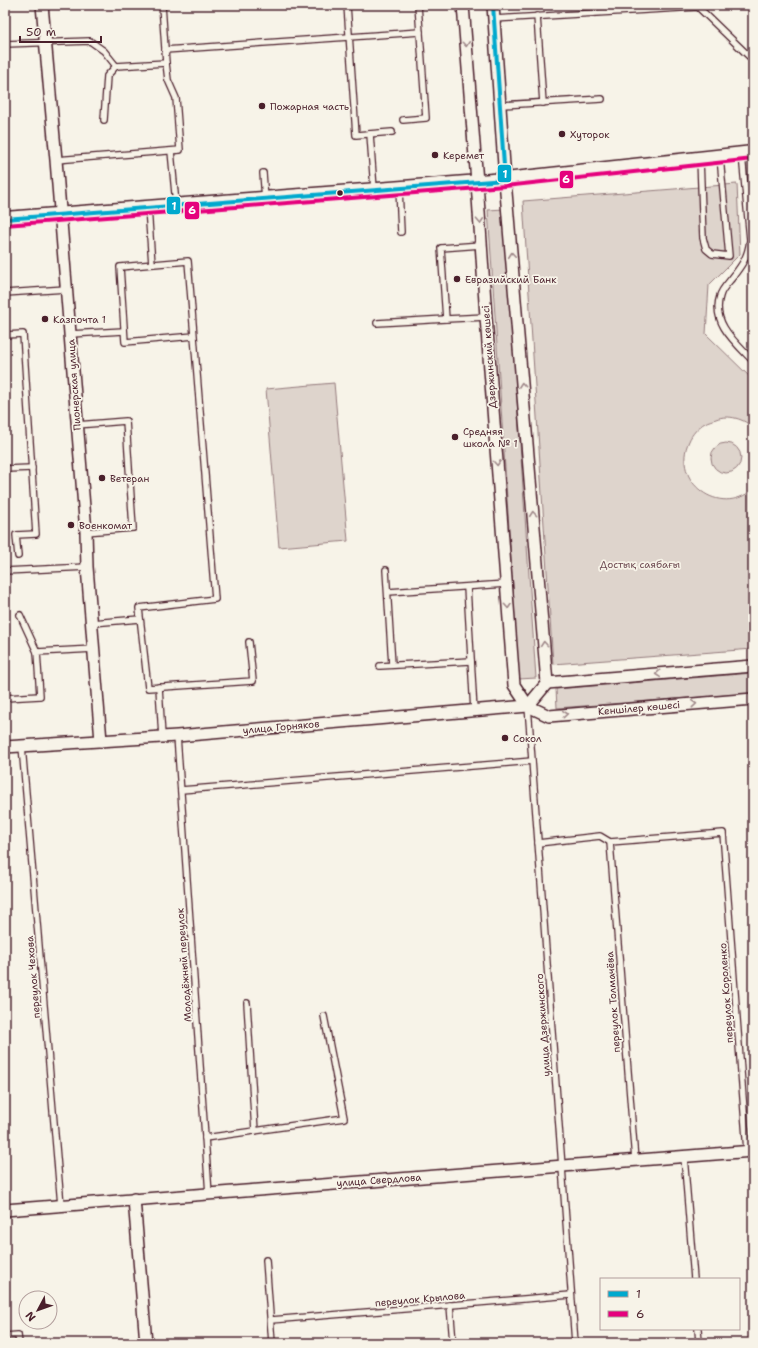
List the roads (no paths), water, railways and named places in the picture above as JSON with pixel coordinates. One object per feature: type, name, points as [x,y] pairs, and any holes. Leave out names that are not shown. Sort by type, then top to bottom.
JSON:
[{"type":"street","name":"Пионерская улица","points":[[42,5],[86,532],[87,567],[101,741]]},
{"type":"street","name":"Дзержинский көшесі","points":[[463,5],[514,685],[528,706]]},
{"type":"street","points":[[493,5],[505,180],[547,683],[528,706]]},
{"type":"street","points":[[5,219],[60,216],[265,198],[505,180],[748,154]]},
{"type":"street","points":[[547,683],[753,666]]},
{"type":"street","name":"Кеншілер көшесі","points":[[528,706],[549,716],[753,699]]},
{"type":"street","name":"улица Горняков","points":[[5,748],[177,736],[528,706]]},
{"type":"street","name":"улица Свердлова","points":[[5,1210],[750,1151]]},
{"type":"street","points":[[134,1200],[146,1343]]},
{"type":"lane","points":[[56,160],[180,150],[176,98],[168,80],[162,5]]},
{"type":"lane","points":[[347,5],[356,135],[392,132]]},
{"type":"lane","points":[[403,120],[426,118],[418,5]]},
{"type":"lane","points":[[494,19],[699,6],[753,60]]},
{"type":"lane","points":[[537,16],[543,103]]},
{"type":"lane","points":[[165,50],[420,32]]},
{"type":"lane","points":[[5,44],[90,41],[104,51],[116,66]]},
{"type":"lane","points":[[104,120],[108,76],[116,66],[166,63]]},
{"type":"lane","points":[[501,105],[602,99]]},
{"type":"lane","points":[[370,134],[374,191]]},
{"type":"lane","points":[[171,151],[176,206]]},
{"type":"lane","points":[[748,154],[749,251],[744,261],[720,294],[718,307],[720,322],[730,337],[753,361]]},
{"type":"lane","points":[[700,159],[703,238],[706,249],[712,254],[729,256],[720,156]]},
{"type":"lane","points":[[263,173],[265,198]]},
{"type":"lane","points":[[399,189],[401,232]]},
{"type":"lane","points":[[148,208],[152,264]]},
{"type":"lane","points":[[446,319],[441,248],[481,245]]},
{"type":"lane","points":[[194,336],[125,342],[120,267],[188,261],[194,336],[215,599],[139,608],[148,688],[253,681],[249,642]]},
{"type":"lane","points":[[5,293],[66,289]]},
{"type":"lane","points":[[377,324],[486,317]]},
{"type":"lane","points":[[70,334],[124,331]]},
{"type":"lane","points":[[5,335],[23,334],[36,534],[16,535],[18,556]]},
{"type":"lane","points":[[77,425],[126,421],[133,528],[86,532]]},
{"type":"lane","points":[[5,470],[32,468]]},
{"type":"lane","points":[[5,571],[87,567]]},
{"type":"lane","points":[[386,570],[392,665]]},
{"type":"lane","points":[[388,592],[506,584]]},
{"type":"lane","points":[[466,587],[474,711]]},
{"type":"lane","points":[[5,698],[40,696],[37,652],[20,615]]},
{"type":"lane","points":[[92,623],[140,619]]},
{"type":"lane","points":[[37,652],[94,648]]},
{"type":"lane","points":[[380,666],[471,661]]},
{"type":"lane","points":[[159,687],[162,737]]},
{"type":"lane","name":"улица Дзержинского","points":[[528,706],[575,1343]]},
{"type":"lane","name":"Молодёжный переулок","points":[[177,736],[209,1194]]},
{"type":"lane","name":"переулок Чехова","points":[[22,746],[61,1205]]},
{"type":"lane","points":[[181,790],[532,761]]},
{"type":"lane","name":"переулок Короленко","points":[[610,842],[723,833],[750,1151]]},
{"type":"lane","points":[[538,843],[600,836],[610,842]]},
{"type":"lane","name":"переулок Толмачёва","points":[[610,842],[634,1160]]},
{"type":"lane","points":[[247,1003],[255,1131]]},
{"type":"lane","points":[[205,1138],[344,1118],[324,1016]]},
{"type":"lane","points":[[684,1156],[694,1278]]},
{"type":"lane","points":[[266,1260],[272,1343]]},
{"type":"lane","name":"переулок Крылова","points":[[271,1320],[571,1295]]},
{"type":"lane","points":[[450,1305],[453,1343]]},
{"type":"lane","points":[[698,1330],[699,1343]]},
{"type":"lane","points":[[5,1336],[18,1335],[19,1343]]},
{"type":"place","name":"Пожарная часть","points":[[262,106]]},
{"type":"place","name":"Хуторок","points":[[562,134]]},
{"type":"place","name":"Керемет","points":[[435,155]]},
{"type":"place","name":"Евразийский Банк","points":[[457,279]]},
{"type":"place","name":"Казпочта 1","points":[[45,319]]},
{"type":"place","name":"Средняя школа № 1","points":[[455,437]]},
{"type":"place","name":"Ветеран","points":[[102,478]]},
{"type":"place","name":"Военкомат","points":[[71,525]]},
{"type":"place","name":"Сокол","points":[[505,738]]},
{"type":"park label","name":"Достық саябағы","points":[[640,564]]}]
